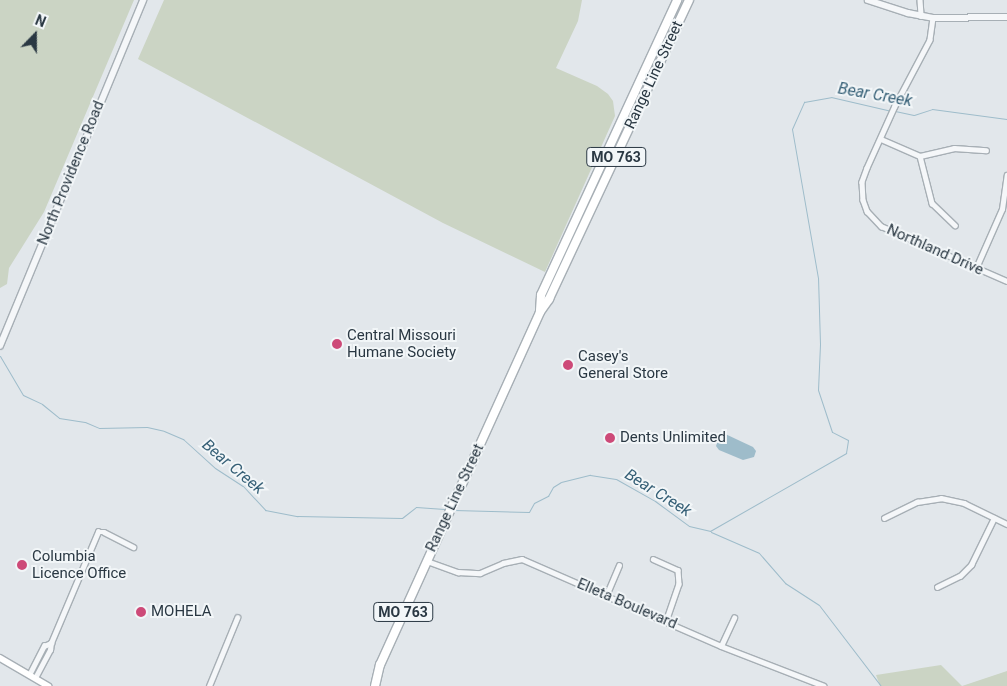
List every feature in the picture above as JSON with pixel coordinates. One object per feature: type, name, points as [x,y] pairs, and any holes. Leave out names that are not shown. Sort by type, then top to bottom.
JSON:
[{"type":"main road","name":"Range Line Street","points":[[540,312],[541,295],[677,0]]},
{"type":"main road","name":"Range Line Street","points":[[374,686],[380,665],[540,312],[549,299],[689,0]]},
{"type":"main road","points":[[644,97],[645,83],[665,39],[666,24]]},
{"type":"main road","points":[[611,168],[611,157],[631,115],[632,97]]},
{"type":"main road","points":[[0,658],[48,686]]},
{"type":"street","name":"North Providence Road","points":[[0,346],[143,0]]},
{"type":"street","points":[[868,0],[933,18],[1007,17]]},
{"type":"street","points":[[920,0],[921,16]]},
{"type":"street","name":"Northland Drive","points":[[933,18],[930,40],[895,106],[862,182],[863,200],[867,211],[880,226],[1007,281]]},
{"type":"street","points":[[881,139],[920,156],[954,148],[986,150]]},
{"type":"street","points":[[920,156],[932,203],[955,225]]},
{"type":"street","points":[[976,268],[1002,210],[1007,174]]},
{"type":"street","points":[[1002,210],[1007,212]]},
{"type":"street","points":[[884,518],[917,502],[940,498],[964,502],[1007,524]]},
{"type":"street","points":[[936,586],[960,576],[971,565],[994,518]]},
{"type":"street","points":[[32,677],[44,646],[51,642],[98,532],[104,532],[133,547]]},
{"type":"street","name":"Elleta Boulevard","points":[[427,561],[458,572],[480,573],[503,563],[522,559],[722,646],[824,686]]},
{"type":"street","points":[[653,559],[678,570],[679,584],[666,621]]},
{"type":"street","points":[[606,596],[619,566]]},
{"type":"street","points":[[209,686],[237,618]]},
{"type":"street","points":[[722,646],[734,618]]},
{"type":"green space","points":[[0,0],[134,0],[44,212],[9,268],[7,284],[0,288]]},
{"type":"green space","points":[[164,0],[582,0],[578,21],[556,68],[597,86],[608,94],[613,101],[615,116],[545,272],[443,223],[138,59]]},
{"type":"green space","points":[[941,665],[962,686],[880,686],[876,675]]},
{"type":"green space","points":[[1007,671],[1007,686],[962,686]]},
{"type":"water","points":[[721,432],[753,447],[756,451],[754,457],[743,460],[719,450],[716,446]]},
{"type":"waterway","name":"Bear Creek","points":[[454,510],[529,512],[534,503],[548,496],[553,487],[561,482],[590,475],[616,479],[655,501],[689,526],[710,531],[846,453],[848,440],[832,432],[818,390],[820,344],[818,278],[792,129],[804,102],[831,97],[891,111]]},
{"type":"waterway","name":"Bear Creek","points":[[895,111],[914,115],[932,109],[1007,119]]},
{"type":"waterway","name":"Bear Creek","points":[[0,356],[23,395],[42,404],[59,418],[85,422],[99,428],[147,427],[164,431],[183,439],[215,468],[243,486],[265,510],[297,516],[402,518],[416,507],[448,509]]},
{"type":"waterway","points":[[711,532],[759,553],[785,583],[819,605],[881,686]]},
{"type":"place","name":"Central Missouri Humane Society","points":[[337,344]]},
{"type":"place","name":"Casey's General Store","points":[[568,365]]},
{"type":"place","name":"Dents Unlimited","points":[[610,438]]},
{"type":"place","name":"Columbia Licence Office","points":[[22,565]]},
{"type":"place","name":"MOHELA","points":[[141,612]]}]
